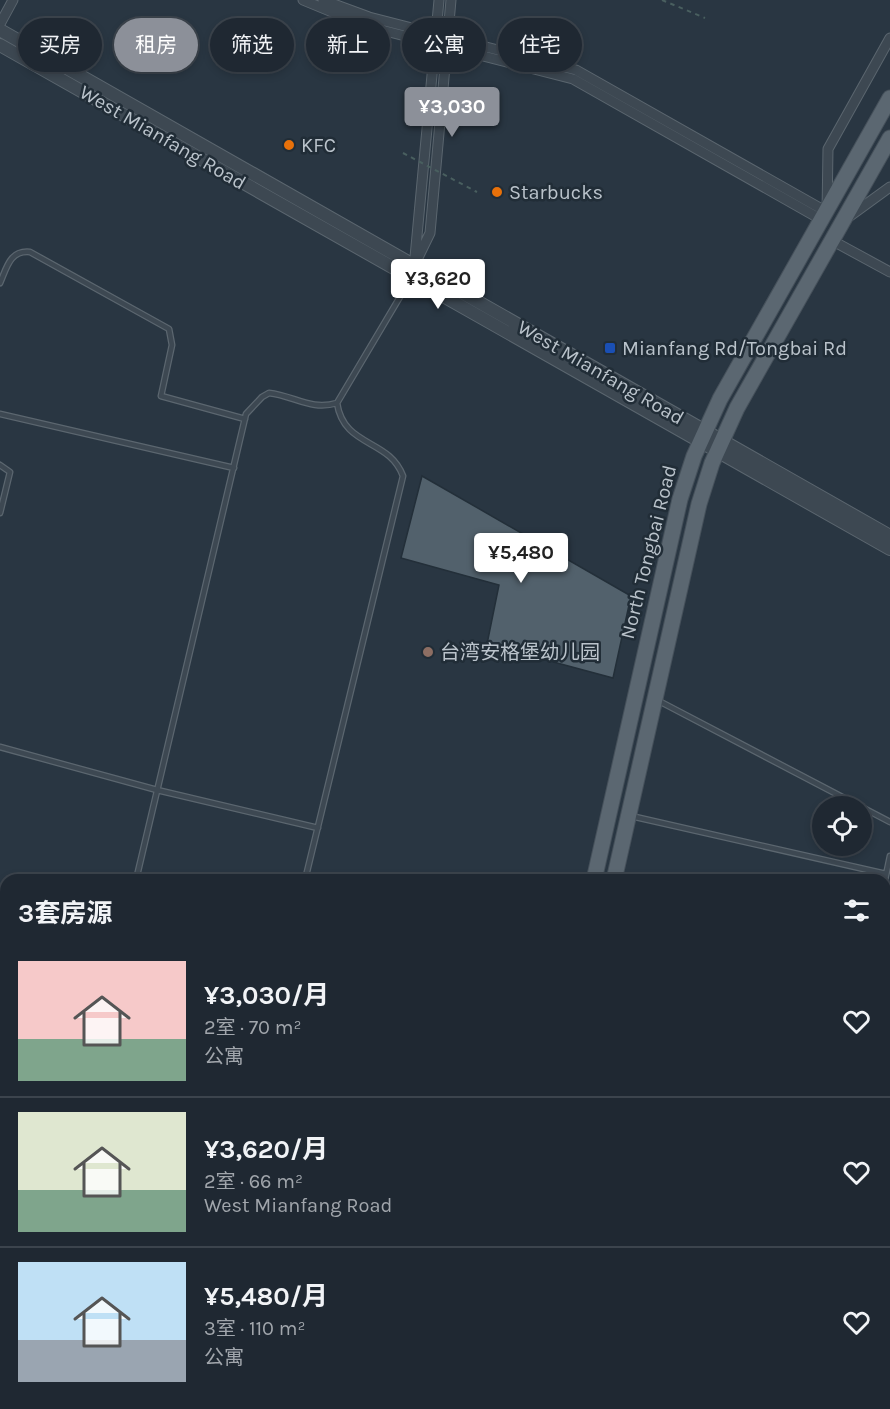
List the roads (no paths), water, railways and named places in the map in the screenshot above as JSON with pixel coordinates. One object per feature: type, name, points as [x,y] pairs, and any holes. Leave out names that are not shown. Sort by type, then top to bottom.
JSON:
[{"type":"main road","name":"North Tongbai Road","points":[[595,874],[680,499],[703,436],[720,399],[890,98]]},
{"type":"main road","name":"North Tongbai Road","points":[[615,874],[699,504],[720,446],[737,408],[890,138]]},
{"type":"street","points":[[0,24],[14,0]]},
{"type":"street","points":[[303,0],[347,20],[402,32]]},
{"type":"street","points":[[322,0],[402,28]]},
{"type":"street","points":[[438,18],[439,0]]},
{"type":"street","points":[[450,18],[451,0]]},
{"type":"street","name":"West Mianfang Road","points":[[0,30],[413,272]]},
{"type":"street","points":[[486,50],[562,65],[590,77],[825,216],[828,149],[890,38]]},
{"type":"street","name":"West Mianfang Road","points":[[0,45],[413,272],[703,436],[890,549]]},
{"type":"street","points":[[413,272],[433,72]]},
{"type":"street","points":[[413,272],[430,233],[445,72]]},
{"type":"street","points":[[845,219],[890,187]]},
{"type":"street","points":[[833,241],[890,272]]},
{"type":"street","name":"West Mianfang Road","points":[[720,446],[890,536]]},
{"type":"lane","points":[[0,283],[10,258],[16,253],[30,252],[159,323],[169,329],[172,336],[161,396],[245,419]]},
{"type":"lane","points":[[306,874],[403,476],[395,459],[347,429],[340,418],[337,403],[413,272]]},
{"type":"lane","points":[[137,874],[245,419],[256,403],[269,393],[311,406],[321,407],[337,403]]},
{"type":"lane","points":[[0,414],[234,468]]},
{"type":"lane","points":[[0,465],[10,472],[0,513]]},
{"type":"lane","points":[[655,699],[890,822]]},
{"type":"lane","points":[[0,747],[157,790],[318,828]]},
{"type":"lane","points":[[628,816],[886,874],[890,856]]},
{"type":"place","name":"KFC","points":[[289,145]]},
{"type":"place","name":"Starbucks","points":[[497,192]]},
{"type":"place","name":"Mianfang Rd/Tongbai Rd","points":[[610,348]]},
{"type":"place","name":"台湾安格堡幼儿园","points":[[428,652]]}]
